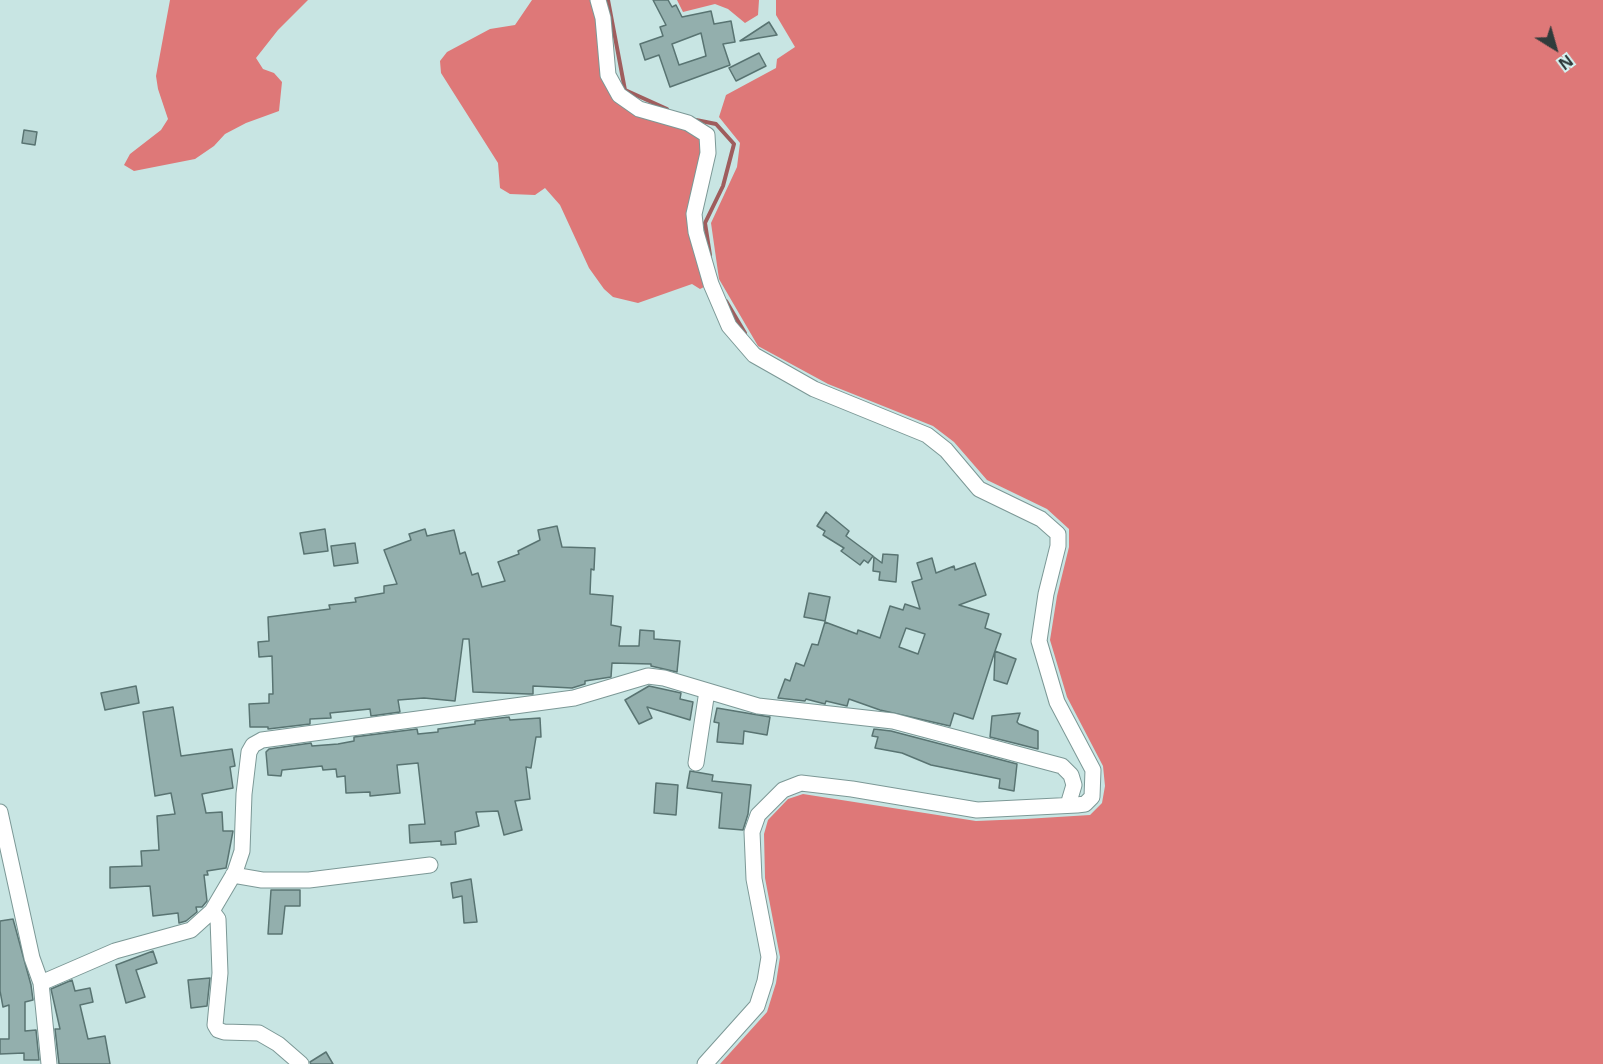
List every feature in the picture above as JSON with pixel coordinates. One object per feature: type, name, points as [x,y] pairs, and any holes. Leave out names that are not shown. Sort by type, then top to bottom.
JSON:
[{"type":"street","points":[[598,0],[603,18],[608,75],[619,95],[639,109],[688,123],[707,135],[708,153],[694,214],[696,232],[711,284],[729,326],[754,355],[813,389],[927,435],[946,450],[979,489],[1041,519],[1058,534],[1059,546],[1046,594],[1039,641],[1057,702],[1093,770],[1092,797],[1084,804],[1068,806],[977,810],[852,789],[801,783],[783,790],[758,815],[752,832],[754,879],[769,957],[765,981],[757,1006],[705,1064]]},
{"type":"street","points":[[41,983],[115,951],[190,930],[212,911],[233,875],[242,851],[244,794],[249,752],[257,742],[574,698],[648,676],[775,709],[893,721],[1062,766],[1071,775],[1074,785],[1068,806]]},
{"type":"street","points":[[696,763],[707,691]]},
{"type":"street","points":[[0,812],[32,958],[41,983],[49,1064]]},
{"type":"street","points":[[233,875],[262,880],[309,880],[430,865]]},
{"type":"street","points":[[212,911],[218,919],[220,973],[215,1025],[218,1030],[224,1032],[259,1033],[278,1044],[301,1064]]},
{"type":"shaded area","points":[[170,0],[308,0],[278,30],[256,58],[263,69],[274,73],[282,82],[279,111],[246,123],[225,134],[214,146],[195,159],[134,171],[124,165],[130,154],[161,130],[168,119],[156,76]]},
{"type":"shaded area","points":[[532,0],[593,0],[616,98],[703,138],[699,177],[706,286],[700,289],[692,284],[638,303],[613,297],[604,289],[589,268],[560,205],[545,188],[535,195],[510,194],[500,188],[498,163],[441,73],[440,61],[447,52],[490,29],[515,25]]},
{"type":"shaded area","points":[[677,0],[759,0],[758,15],[745,23],[728,9],[715,4],[683,12]]},
{"type":"shaded area","points":[[776,0],[1603,0],[1603,1064],[720,1064],[767,1012],[776,983],[780,957],[765,878],[764,834],[768,820],[788,799],[803,794],[976,821],[1025,819],[1090,815],[1102,803],[1105,786],[1103,766],[1067,697],[1050,640],[1057,596],[1069,547],[1069,529],[1047,509],[987,480],[954,442],[933,426],[828,384],[758,346],[719,279],[711,223],[737,167],[740,143],[719,117],[726,95],[776,68],[777,59],[795,47],[776,15]]},
{"type":"building","points":[[653,0],[668,0],[672,7],[676,5],[682,17],[711,11],[714,24],[731,21],[735,42],[723,44],[730,65],[670,87],[659,55],[645,60],[640,44],[663,36],[660,27],[666,25]],"holes":[[[701,33],[706,56],[679,65],[672,44]]]},
{"type":"building","points":[[769,22],[777,35],[740,41]]},
{"type":"building","points":[[759,53],[766,66],[736,81],[729,68]]},
{"type":"building","points":[[24,130],[37,132],[35,145],[22,143]]},
{"type":"building","points":[[826,512],[849,531],[846,536],[873,556],[868,563],[864,560],[860,565],[841,551],[844,548],[823,535],[825,531],[817,526]]},
{"type":"building","points":[[557,526],[562,547],[595,548],[590,594],[613,596],[611,625],[621,627],[619,646],[639,646],[640,630],[654,631],[654,639],[680,641],[677,672],[651,666],[651,664],[612,663],[611,677],[585,681],[585,684],[572,688],[533,686],[533,694],[473,692],[469,639],[463,639],[455,701],[424,698],[398,700],[400,712],[371,716],[370,709],[330,713],[331,718],[310,719],[310,724],[268,729],[268,727],[250,727],[249,704],[269,703],[269,694],[273,694],[272,656],[259,657],[258,642],[269,641],[268,617],[330,609],[329,605],[356,602],[355,598],[384,593],[384,586],[397,584],[384,550],[411,540],[409,534],[425,529],[427,536],[454,530],[460,554],[465,552],[472,575],[478,573],[482,587],[505,581],[498,562],[519,554],[518,551],[540,540],[538,530]]},
{"type":"building","points":[[325,529],[328,551],[304,554],[300,533]]},
{"type":"building","points":[[355,543],[358,563],[334,566],[331,546]]},
{"type":"building","points":[[883,554],[898,555],[896,582],[879,580],[880,572],[873,571],[874,557],[882,563]]},
{"type":"building","points":[[932,558],[936,573],[954,566],[955,570],[975,563],[986,595],[959,605],[989,614],[985,628],[1001,634],[973,719],[954,713],[950,726],[880,710],[849,699],[847,706],[826,701],[825,704],[806,699],[805,701],[778,698],[785,679],[790,681],[796,663],[804,666],[812,644],[818,645],[825,622],[857,634],[858,630],[880,638],[890,606],[903,610],[905,604],[920,609],[912,582],[922,579],[917,563]],"holes":[[[906,628],[925,634],[918,654],[899,647]]]},
{"type":"building","points":[[809,593],[830,597],[825,621],[804,617]]},
{"type":"building","points":[[995,651],[1016,659],[1007,684],[994,680]]},
{"type":"building","points":[[136,686],[139,703],[105,710],[101,693]]},
{"type":"building","points":[[649,686],[681,693],[680,699],[693,702],[690,720],[647,707],[652,718],[639,724],[625,700]]},
{"type":"building","points":[[173,707],[181,756],[232,749],[235,766],[230,767],[233,788],[202,794],[206,813],[222,812],[223,831],[233,831],[226,868],[207,871],[208,875],[204,875],[207,901],[202,907],[196,907],[197,912],[186,921],[179,923],[178,913],[153,916],[150,886],[110,888],[110,867],[142,866],[141,851],[159,850],[157,816],[175,814],[171,793],[155,796],[143,712]]},
{"type":"building","points":[[717,708],[770,717],[767,735],[744,731],[743,744],[717,742],[719,723],[714,722]]},
{"type":"building","points":[[1020,713],[1017,722],[1019,724],[1038,731],[1038,749],[990,737],[992,716]]},
{"type":"building","points":[[509,717],[510,720],[540,718],[541,737],[536,737],[531,768],[526,767],[530,799],[515,801],[522,830],[504,835],[498,811],[476,812],[479,826],[455,832],[456,844],[441,845],[441,841],[410,843],[409,825],[425,824],[418,763],[397,765],[400,793],[370,796],[370,792],[346,793],[345,776],[337,777],[336,769],[323,770],[322,766],[282,770],[281,776],[268,775],[266,752],[269,749],[311,743],[312,746],[338,744],[354,741],[354,737],[417,729],[418,734],[438,732],[438,729],[475,724],[475,721]]},
{"type":"building","points":[[874,729],[891,731],[1017,764],[1014,791],[999,788],[1000,779],[931,765],[902,753],[875,748],[878,737],[872,736]]},
{"type":"building","points":[[690,771],[713,775],[712,781],[751,785],[748,814],[743,830],[719,828],[722,793],[687,788]]},
{"type":"building","points":[[656,783],[678,785],[676,815],[654,813]]},
{"type":"building","points":[[471,879],[477,922],[464,923],[462,896],[453,898],[451,883]]},
{"type":"building","points":[[271,890],[300,890],[300,906],[285,906],[282,934],[268,934]]},
{"type":"building","points":[[13,919],[33,1000],[25,1002],[25,1031],[36,1030],[39,1060],[24,1060],[24,1053],[0,1054],[0,1039],[9,1039],[9,1005],[3,1007],[0,991],[0,921]]},
{"type":"building","points":[[153,951],[157,963],[136,970],[145,997],[126,1003],[116,965]]},
{"type":"building","points":[[210,978],[207,1006],[191,1008],[188,980]]},
{"type":"building","points":[[72,980],[75,991],[90,988],[93,1002],[80,1005],[88,1039],[105,1036],[110,1064],[59,1064],[55,1029],[60,1029],[51,989]]},
{"type":"building","points":[[326,1052],[333,1064],[311,1064],[310,1062]]},
{"type":"waterway","points":[[608,0],[625,90],[667,109]]},
{"type":"waterway","points":[[696,120],[716,124],[734,144],[723,186],[705,223],[710,255]]},
{"type":"waterway","points":[[726,301],[745,333]]}]
